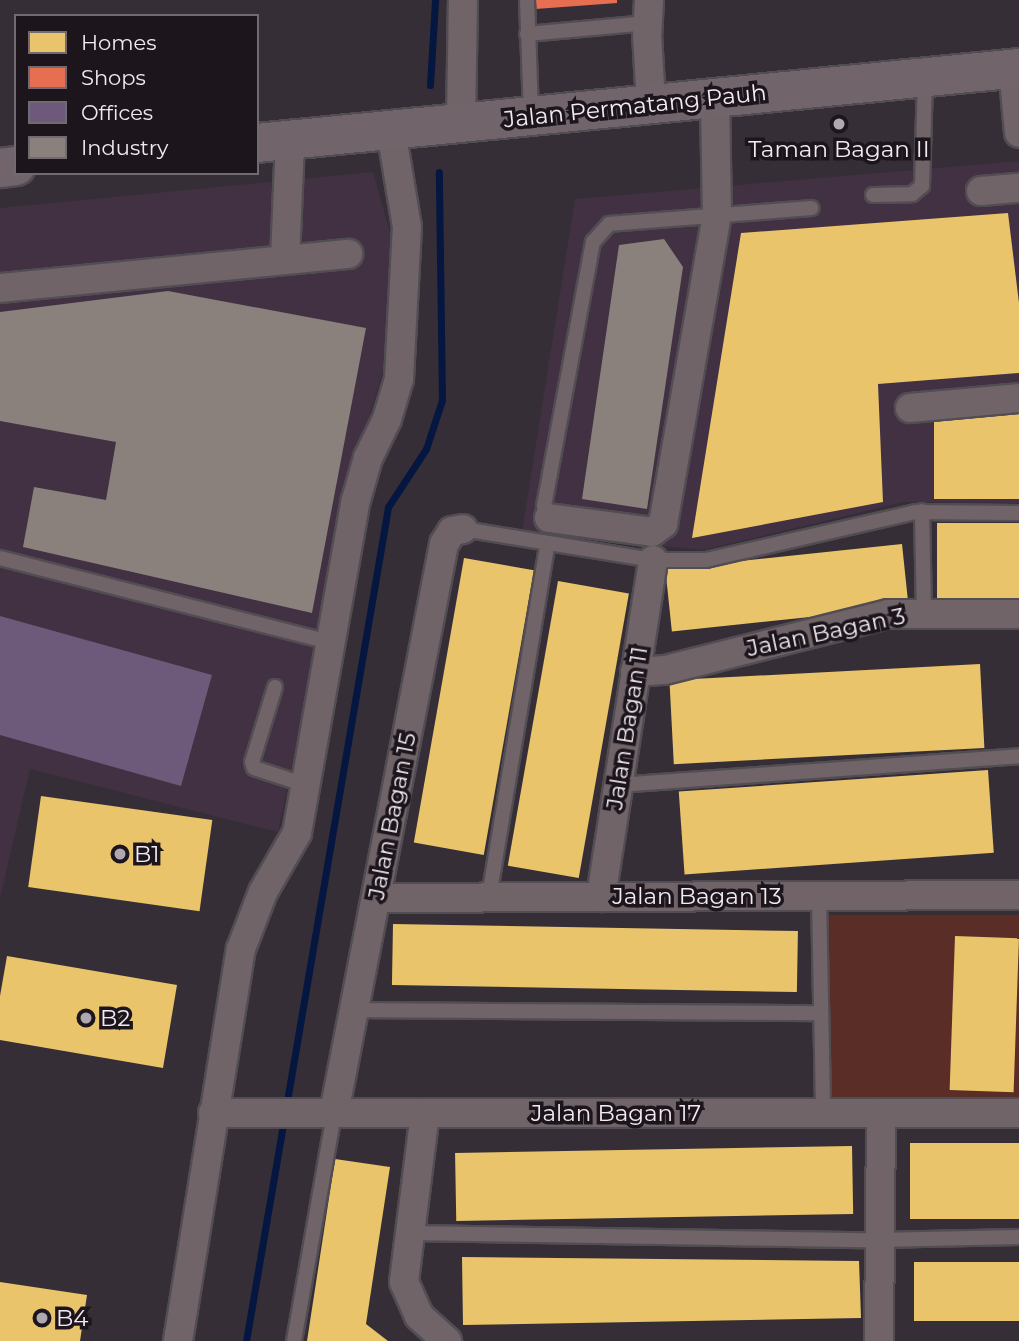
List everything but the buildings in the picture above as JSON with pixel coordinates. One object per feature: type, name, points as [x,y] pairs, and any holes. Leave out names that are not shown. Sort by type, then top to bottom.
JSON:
[{"type":"main road","name":"Jalan Permatang Pauh","points":[[274,141],[1016,68]]},
{"type":"street","points":[[459,123],[463,0]]},
{"type":"street","points":[[649,11],[651,104]]},
{"type":"street","name":"Jalan Permatang Pauh","points":[[1016,68],[1019,133]]},
{"type":"street","points":[[548,532],[652,532],[663,524],[717,215],[715,98]]},
{"type":"street","points":[[178,1341],[213,1113],[242,949],[263,891],[297,833],[356,500],[368,458],[387,419],[399,379],[407,227],[399,129]]},
{"type":"street","points":[[274,141],[285,260]]},
{"type":"street","points":[[981,191],[1019,188]]},
{"type":"street","points":[[0,288],[348,254]]},
{"type":"street","points":[[910,408],[1019,398]]},
{"type":"street","name":"Jalan Bagan 15","points":[[321,1113],[354,1010],[444,544],[452,531],[463,529]]},
{"type":"street","name":"Jalan Bagan 11","points":[[601,897],[653,560]]},
{"type":"street","name":"Jalan Bagan 3","points":[[635,672],[665,670],[888,614],[1019,614]]},
{"type":"street","name":"Jalan Bagan 13","points":[[376,898],[1019,895]]},
{"type":"street","name":"Jalan Bagan 17","points":[[213,1113],[1019,1113]]},
{"type":"street","points":[[425,1113],[404,1282],[410,1300],[433,1331],[447,1341]]},
{"type":"street","points":[[879,1341],[881,1113]]},
{"type":"lane","points":[[527,0],[531,116]]},
{"type":"lane","points":[[527,34],[649,11]]},
{"type":"lane","points":[[873,195],[912,194],[922,186],[925,77]]},
{"type":"lane","points":[[489,897],[548,532],[544,506],[593,242],[610,224],[811,208]]},
{"type":"lane","points":[[463,529],[548,532],[653,560],[706,560],[922,512],[1019,513]]},
{"type":"lane","points":[[922,512],[925,612]]},
{"type":"lane","points":[[0,558],[329,642]]},
{"type":"lane","points":[[275,687],[252,762],[254,768],[306,785]]},
{"type":"lane","points":[[618,785],[1019,756]]},
{"type":"lane","points":[[819,896],[819,1013],[823,1113]]},
{"type":"lane","points":[[354,1010],[819,1013]]},
{"type":"lane","points":[[294,1341],[321,1113]]},
{"type":"lane","points":[[410,1233],[880,1240],[1019,1237]]},
{"type":"shaded area","points":[[1019,161],[1019,503],[904,502],[703,550],[522,532],[575,199]]},
{"type":"shaded area","points":[[373,172],[394,247],[395,328],[350,484],[278,832],[30,769],[0,898],[0,208]]},
{"type":"shaded area","points":[[825,915],[1019,915],[1019,1100],[825,1100]]},
{"type":"waterway","points":[[430,85],[435,0]]},
{"type":"waterway","points":[[286,1107],[388,507],[426,449],[442,400],[439,172]]},
{"type":"waterway","points":[[246,1341],[284,1119]]},
{"type":"place","name":"Taman Bagan II","points":[[839,124]]},
{"type":"place","name":"B1","points":[[120,854]]},
{"type":"place","name":"B2","points":[[86,1018]]},
{"type":"place","name":"B4","points":[[42,1318]]}]
